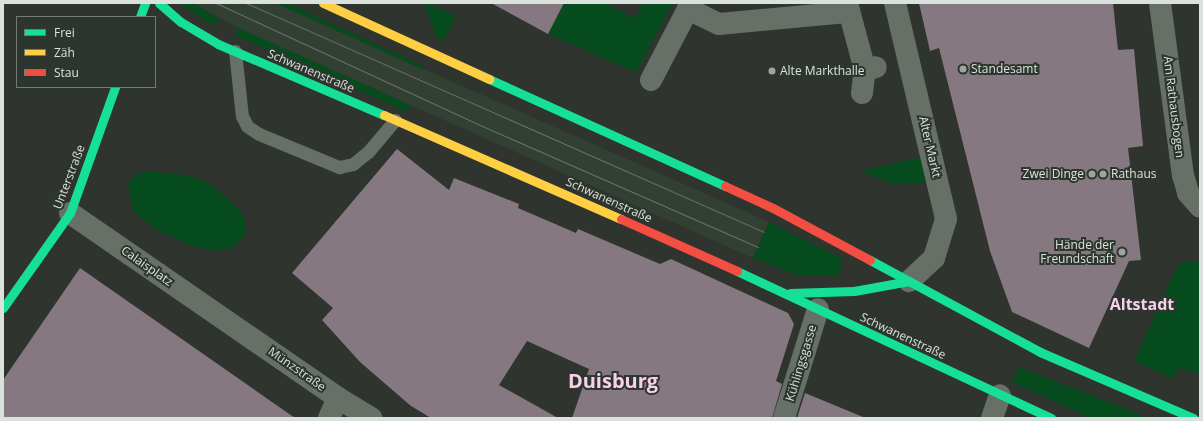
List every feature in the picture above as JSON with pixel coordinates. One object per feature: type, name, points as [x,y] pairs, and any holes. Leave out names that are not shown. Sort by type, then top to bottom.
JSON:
[{"type":"main road","points":[[140,16],[145,3]]},
{"type":"main road","name":"Schwanenstraße","points":[[159,3],[181,22],[235,51],[395,120],[787,294],[1051,418]]},
{"type":"main road","points":[[324,3],[773,208],[1040,352],[1193,418]]},
{"type":"main road","name":"Unterstraße","points":[[3,308],[70,213],[115,88]]},
{"type":"main road","points":[[787,294],[854,291],[909,281]]},
{"type":"street","name":"Alter Markt","points":[[895,3],[946,219],[934,258],[909,281]]},
{"type":"street","name":"Am Rathausbogen","points":[[1160,3],[1183,175],[1188,192],[1200,207]]},
{"type":"street","points":[[650,80],[690,6],[719,24],[822,21],[848,8],[871,69],[862,93]]},
{"type":"street","name":"Calaisplatz","points":[[70,213],[224,318]]},
{"type":"street","name":"Kühlingsgasse","points":[[784,418],[818,309]]},
{"type":"street","name":"Münzstraße","points":[[224,318],[338,398],[371,418]]},
{"type":"street","points":[[992,418],[1000,395]]},
{"type":"street","points":[[329,418],[338,398]]},
{"type":"lane","points":[[235,51],[242,116],[247,126],[259,134],[339,167],[353,164],[368,152],[395,120]]},
{"type":"shaded area","points":[[193,3],[275,3],[769,222],[753,258],[238,28]]},
{"type":"green space","points":[[178,3],[193,3],[219,19],[215,26]]},
{"type":"green space","points":[[275,3],[287,3],[425,67],[424,70]]},
{"type":"green space","points":[[427,3],[456,16],[444,40],[437,39],[424,4]]},
{"type":"green space","points":[[564,3],[605,3],[635,18],[643,3],[673,3],[636,72],[548,34]]},
{"type":"green space","points":[[238,28],[410,104],[406,112],[235,35]]},
{"type":"green space","points":[[922,157],[925,184],[891,183],[860,171]]},
{"type":"green space","points":[[149,171],[184,175],[202,180],[217,189],[242,213],[247,229],[240,241],[232,248],[209,250],[187,244],[157,230],[141,218],[133,209],[128,185],[136,174]]},
{"type":"green space","points":[[769,222],[841,258],[842,268],[838,275],[800,276],[753,258]]},
{"type":"green space","points":[[1200,261],[1200,374],[1179,368],[1173,379],[1134,361],[1179,263]]},
{"type":"green space","points":[[1019,367],[1149,418],[1091,418],[1012,382]]},
{"type":"building","points":[[491,3],[564,3],[548,34]]},
{"type":"building","name":"Rathaus","points":[[919,3],[1113,3],[1118,50],[1134,49],[1143,146],[1128,148],[1141,260],[1129,261],[1089,348],[1012,312],[990,251],[939,48],[930,51]]},
{"type":"building","points":[[397,149],[449,190],[454,178],[519,204],[518,208],[576,233],[578,229],[660,264],[671,259],[788,313],[794,324],[776,381],[782,384],[772,418],[572,418],[589,369],[527,341],[499,385],[558,418],[431,418],[411,406],[360,362],[322,320],[333,308],[292,273]]},
{"type":"building","points":[[80,268],[295,418],[3,418],[3,380]]},
{"type":"building","points":[[805,393],[863,417],[863,418],[797,418]]},
{"type":"tram line","points":[[216,3],[473,122],[758,247]]},
{"type":"tram line","points":[[246,3],[764,232]]},
{"type":"traffic: fast","points":[[140,16],[145,3]]},
{"type":"traffic: fast","points":[[159,3],[181,22],[218,44],[384,115]]},
{"type":"traffic: fast","points":[[489,79],[725,186]]},
{"type":"traffic: fast","points":[[3,308],[70,213],[115,88]]},
{"type":"traffic: fast","points":[[870,260],[1040,352],[1193,418]]},
{"type":"traffic: fast","points":[[737,271],[1051,418]]},
{"type":"traffic: fast","points":[[790,293],[854,291],[909,281]]},
{"type":"traffic: slow","points":[[323,3],[489,79]]},
{"type":"traffic: slow","points":[[384,115],[621,219]]},
{"type":"traffic: jam","points":[[725,186],[773,208],[870,260]]},
{"type":"traffic: jam","points":[[621,219],[737,271]]},
{"type":"place","name":"Standesamt","points":[[963,69]]},
{"type":"place","name":"Alte Markthalle","points":[[772,71]]},
{"type":"place","name":"Zwei Dinge","points":[[1092,174]]},
{"type":"place","name":"Rathaus","points":[[1103,174]]},
{"type":"place","name":"Hände der Freundschaft","points":[[1122,252]]},
{"type":"district","name":"Altstadt","points":[[1142,304]]},
{"type":"district","name":"Duisburg","points":[[613,380]]}]
